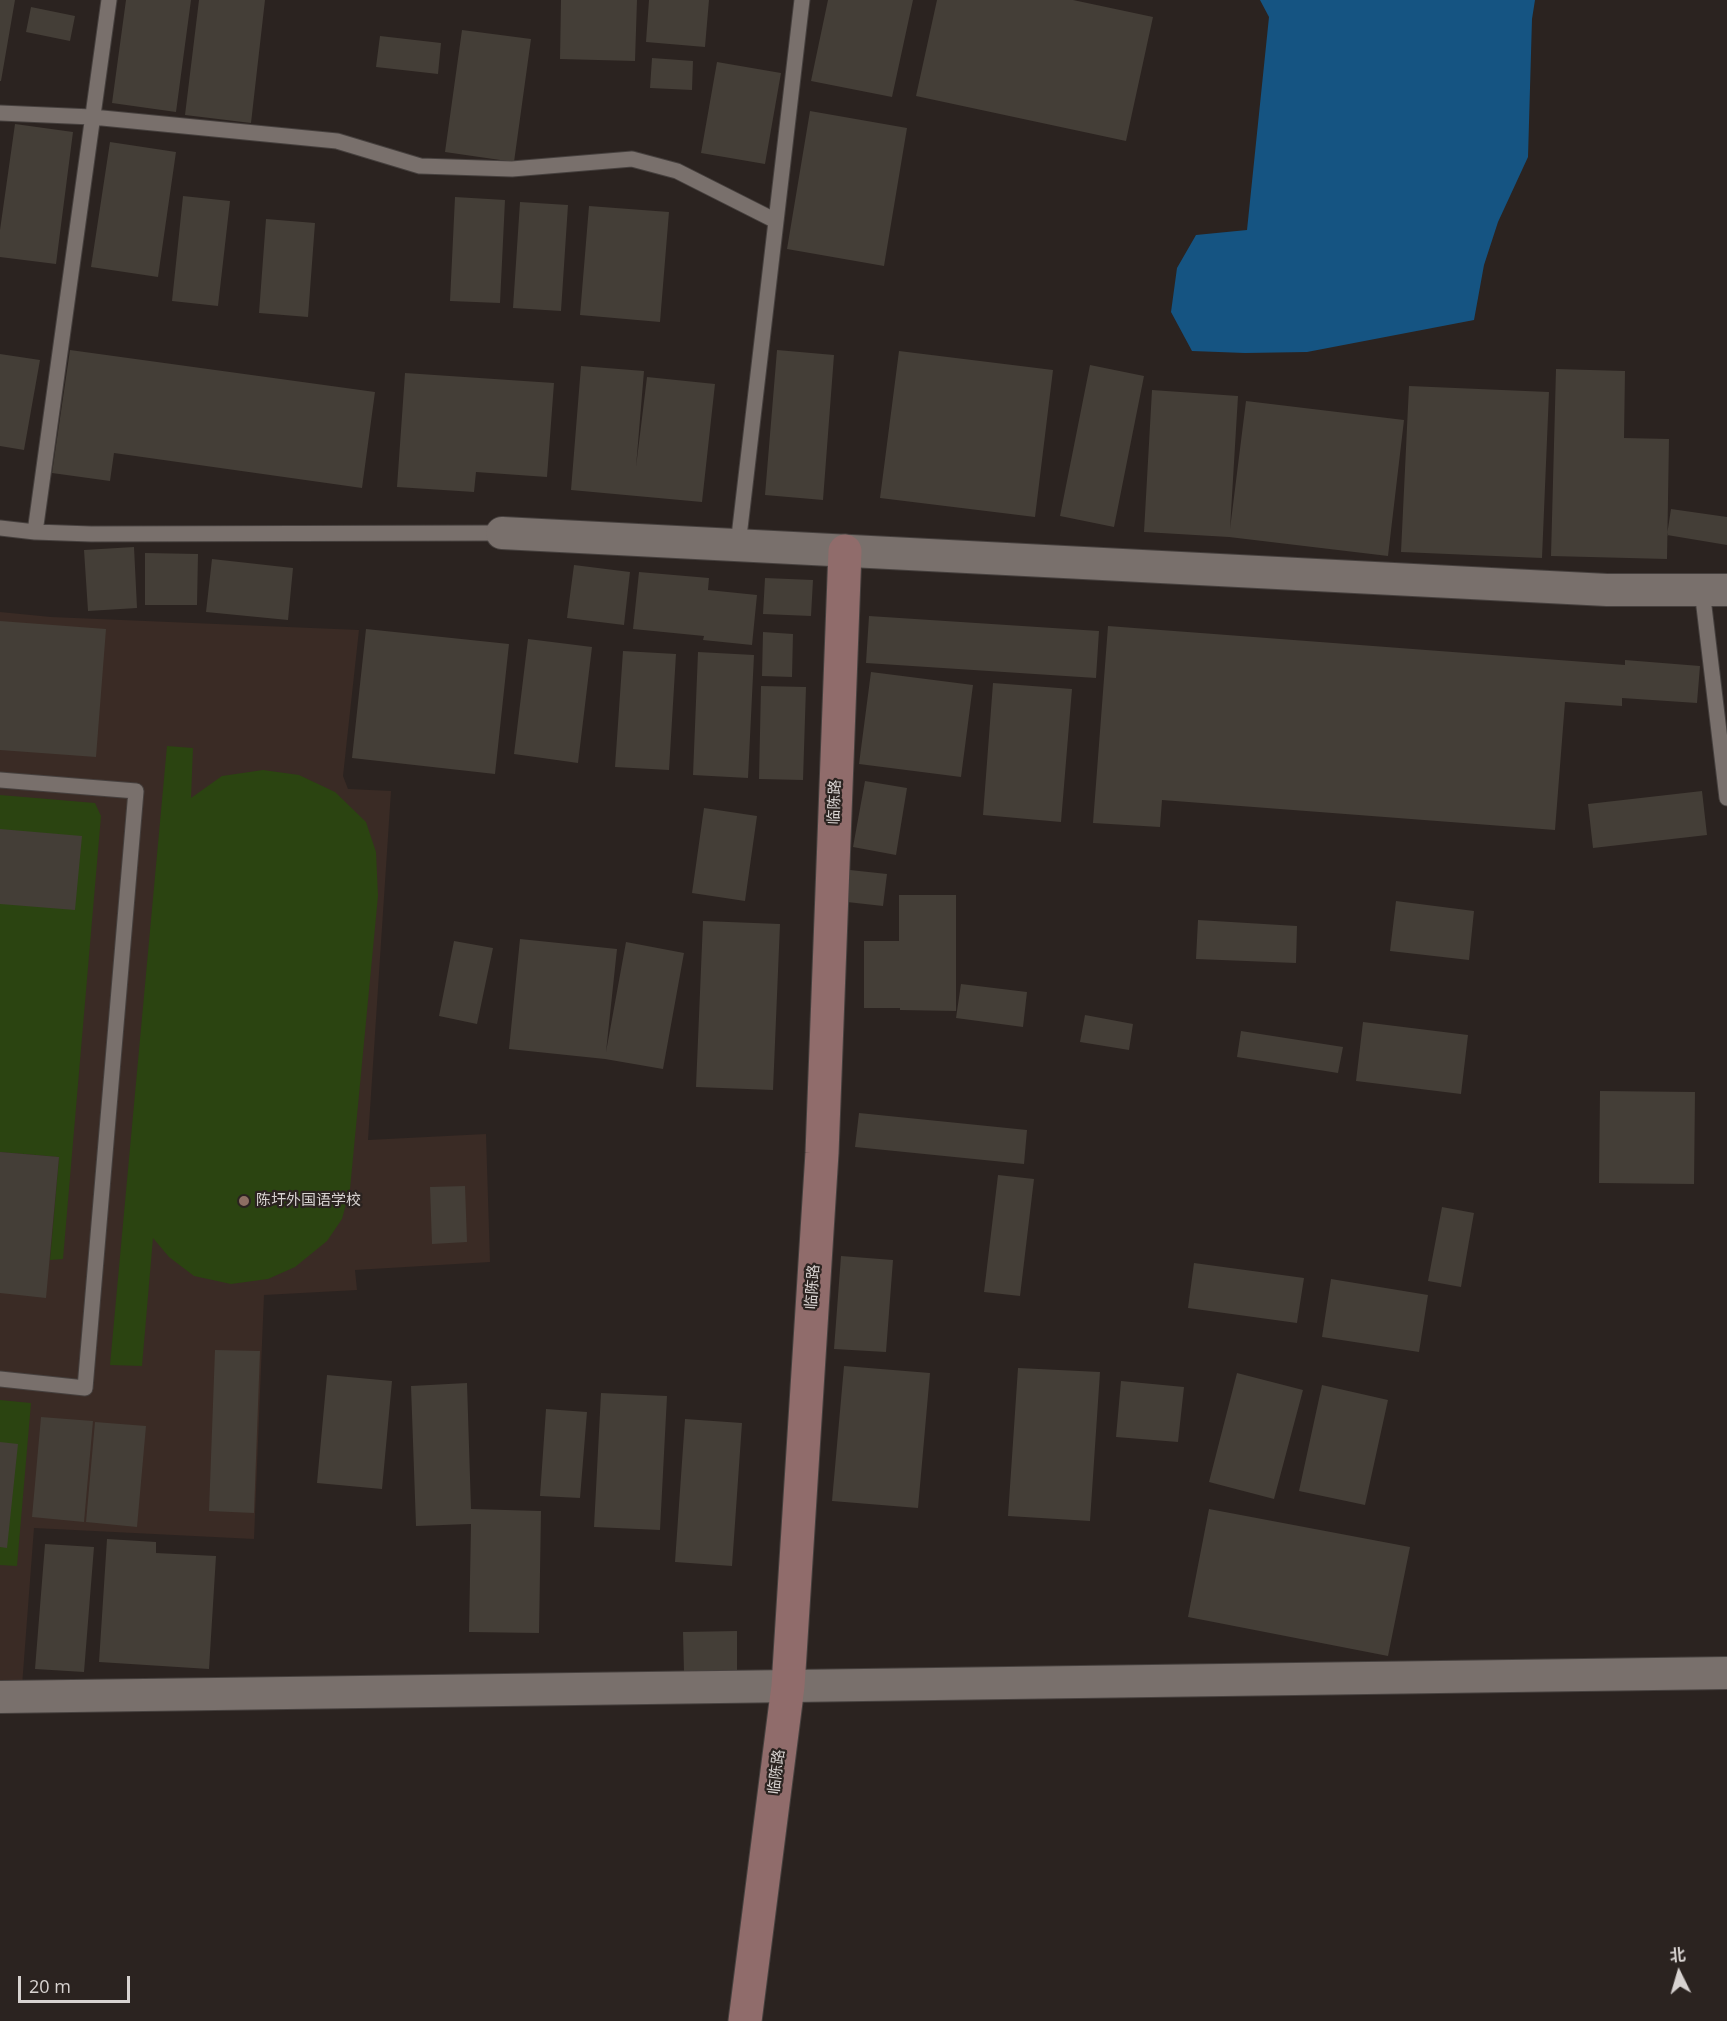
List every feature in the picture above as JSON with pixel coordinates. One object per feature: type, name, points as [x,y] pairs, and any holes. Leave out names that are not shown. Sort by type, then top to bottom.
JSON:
[{"type":"street","points":[[502,532],[1607,591],[1714,590]]},
{"type":"street","name":"临陈路","points":[[745,2021],[788,1686],[822,1141],[845,551]]},
{"type":"street","points":[[0,1696],[1727,1673]]},
{"type":"lane","points":[[35,532],[109,0]]},
{"type":"lane","points":[[738,545],[802,0]]},
{"type":"lane","points":[[0,113],[92,117],[337,141],[420,166],[513,169],[632,159],[677,171],[776,221]]},
{"type":"lane","points":[[0,528],[91,534],[502,532]]},
{"type":"lane","points":[[1714,590],[1727,798]]},
{"type":"lane","points":[[0,780],[136,791],[85,1388],[0,1379]]},
{"type":"shaded area","name":"陈圩外国语学校","points":[[0,612],[51,617],[359,630],[343,776],[348,789],[391,791],[368,1140],[486,1134],[490,1262],[355,1270],[357,1290],[264,1295],[254,1539],[34,1528],[22,1686],[0,1685]]},
{"type":"green space","points":[[167,746],[193,748],[191,798],[222,776],[263,770],[299,775],[335,792],[366,822],[376,852],[378,896],[350,1189],[342,1219],[327,1241],[295,1267],[268,1279],[231,1284],[194,1276],[169,1257],[153,1238],[142,1366],[110,1365]]},
{"type":"green space","points":[[0,795],[95,803],[101,816],[63,1259],[50,1260],[59,1157],[0,1152]]},
{"type":"green space","points":[[0,1400],[31,1403],[17,1566],[0,1565]]},
{"type":"water","points":[[1260,0],[1535,0],[1532,19],[1528,157],[1498,222],[1484,265],[1474,320],[1307,352],[1192,351],[1171,312],[1177,268],[1196,235],[1247,230],[1269,17]]},
{"type":"building","points":[[0,0],[15,0],[1,81],[0,81]]},
{"type":"building","points":[[126,0],[191,0],[176,112],[112,103]]},
{"type":"building","points":[[199,0],[265,0],[251,123],[185,115]]},
{"type":"building","points":[[561,0],[637,0],[635,61],[560,59]]},
{"type":"building","points":[[649,0],[709,0],[705,47],[646,42]]},
{"type":"building","points":[[828,0],[913,0],[892,97],[811,81]]},
{"type":"building","points":[[937,0],[1073,0],[1153,17],[1126,141],[916,96]]},
{"type":"building","points":[[31,7],[75,16],[70,41],[26,32]]},
{"type":"building","points":[[462,30],[531,39],[514,162],[445,152]]},
{"type":"building","points":[[380,36],[441,43],[438,74],[376,67]]},
{"type":"building","points":[[652,58],[693,61],[692,90],[650,88]]},
{"type":"building","points":[[717,62],[781,73],[765,164],[701,153]]},
{"type":"building","points":[[810,111],[907,128],[884,266],[787,249]]},
{"type":"building","points":[[15,124],[73,132],[56,264],[0,257],[0,230]]},
{"type":"building","points":[[110,142],[176,152],[158,277],[91,267]]},
{"type":"building","points":[[183,196],[230,201],[218,306],[172,301]]},
{"type":"building","points":[[455,197],[505,200],[500,303],[450,301]]},
{"type":"building","points":[[520,202],[568,205],[561,311],[513,308]]},
{"type":"building","points":[[589,206],[669,212],[660,322],[580,315]]},
{"type":"building","points":[[266,219],[315,223],[308,317],[259,313]]},
{"type":"building","points":[[70,350],[375,392],[362,488],[114,453],[110,481],[52,473]]},
{"type":"building","points":[[777,350],[834,355],[823,500],[765,495]]},
{"type":"building","points":[[899,351],[1053,370],[1035,517],[880,498]]},
{"type":"building","points":[[0,354],[40,360],[24,450],[0,446]]},
{"type":"building","points":[[1090,365],[1144,376],[1114,527],[1060,516]]},
{"type":"building","points":[[581,366],[644,371],[636,467],[647,377],[715,384],[702,502],[571,490]]},
{"type":"building","points":[[1556,369],[1625,371],[1624,438],[1669,439],[1667,559],[1551,556]]},
{"type":"building","points":[[405,373],[554,383],[547,477],[476,472],[474,492],[397,487]]},
{"type":"building","points":[[1409,386],[1549,392],[1542,558],[1401,552]]},
{"type":"building","points":[[1152,390],[1238,396],[1230,529],[1246,401],[1404,420],[1388,556],[1229,537],[1144,532]]},
{"type":"building","points":[[1671,509],[1727,517],[1727,545],[1667,535]]},
{"type":"building","points":[[134,547],[137,608],[88,611],[84,550]]},
{"type":"building","points":[[145,553],[198,554],[197,605],[145,605]]},
{"type":"building","points":[[212,559],[293,568],[288,620],[206,612]]},
{"type":"building","points":[[574,565],[630,572],[624,625],[567,618]]},
{"type":"building","points":[[639,572],[709,578],[708,590],[757,595],[752,645],[703,640],[704,636],[633,629]]},
{"type":"building","points":[[765,578],[813,580],[811,616],[763,614]]},
{"type":"building","points":[[869,616],[1099,631],[1096,678],[866,663]]},
{"type":"building","points":[[0,621],[106,629],[96,757],[0,750]]},
{"type":"building","points":[[1108,626],[1625,665],[1625,660],[1700,666],[1697,703],[1622,698],[1622,706],[1565,702],[1555,830],[1162,800],[1160,827],[1093,823]]},
{"type":"building","points":[[366,629],[509,644],[495,774],[352,758]]},
{"type":"building","points":[[763,632],[793,634],[792,677],[762,676]]},
{"type":"building","points":[[528,639],[592,647],[578,763],[514,754]]},
{"type":"building","points":[[623,651],[676,654],[669,770],[615,767]]},
{"type":"building","points":[[698,652],[754,655],[748,778],[693,775]]},
{"type":"building","points":[[871,672],[973,685],[961,777],[859,764]]},
{"type":"building","points":[[993,683],[1072,689],[1061,822],[983,815]]},
{"type":"building","points":[[761,686],[806,687],[803,780],[759,779]]},
{"type":"building","points":[[865,781],[907,788],[896,855],[853,847]]},
{"type":"building","points":[[1702,791],[1707,835],[1593,848],[1588,804]]},
{"type":"building","points":[[704,808],[757,816],[745,901],[692,893]]},
{"type":"building","points":[[0,829],[82,836],[75,910],[0,904]]},
{"type":"building","points":[[850,870],[887,874],[883,906],[847,902]]},
{"type":"building","points":[[899,895],[956,895],[956,1011],[864,1008],[864,941],[899,941]]},
{"type":"building","points":[[1396,901],[1474,911],[1469,960],[1390,951]]},
{"type":"building","points":[[1198,920],[1297,926],[1296,963],[1196,959]]},
{"type":"building","points":[[703,921],[780,924],[773,1090],[696,1087]]},
{"type":"building","points":[[520,939],[617,949],[606,1052],[626,942],[684,953],[663,1069],[605,1059],[509,1049]]},
{"type":"building","points":[[454,941],[493,948],[477,1024],[439,1016]]},
{"type":"building","points":[[961,984],[1027,992],[1023,1027],[956,1018]]},
{"type":"building","points":[[1085,1015],[1133,1024],[1129,1050],[1080,1042]]},
{"type":"building","points":[[1363,1022],[1468,1035],[1461,1094],[1356,1081]]},
{"type":"building","points":[[1241,1031],[1343,1047],[1338,1073],[1237,1057]]},
{"type":"building","points":[[1600,1091],[1695,1092],[1694,1184],[1599,1183]]},
{"type":"building","points":[[859,1113],[1027,1130],[1024,1164],[855,1147]]},
{"type":"building","points":[[0,1152],[59,1157],[46,1298],[0,1293]]},
{"type":"building","points":[[998,1175],[1034,1179],[1020,1296],[984,1292]]},
{"type":"building","points":[[465,1186],[467,1242],[432,1244],[430,1187]]},
{"type":"building","points":[[1442,1207],[1474,1213],[1461,1287],[1428,1281]]},
{"type":"building","points":[[841,1256],[893,1260],[886,1352],[834,1349]]},
{"type":"building","points":[[1194,1263],[1304,1278],[1297,1323],[1188,1308]]},
{"type":"building","points":[[1331,1279],[1428,1295],[1419,1352],[1322,1337]]},
{"type":"building","points":[[215,1350],[260,1351],[254,1513],[209,1511]]},
{"type":"building","points":[[844,1366],[930,1373],[918,1508],[832,1501]]},
{"type":"building","points":[[1018,1368],[1100,1372],[1090,1521],[1008,1516]]},
{"type":"building","points":[[1237,1373],[1303,1390],[1274,1499],[1209,1482]]},
{"type":"building","points":[[327,1375],[392,1381],[382,1489],[317,1483]]},
{"type":"building","points":[[1121,1381],[1184,1387],[1178,1442],[1116,1437]]},
{"type":"building","points":[[467,1383],[471,1509],[541,1511],[539,1633],[469,1632],[471,1524],[416,1526],[411,1386]]},
{"type":"building","points":[[1322,1385],[1388,1400],[1365,1505],[1299,1491]]},
{"type":"building","points":[[601,1393],[667,1396],[660,1530],[594,1527]]},
{"type":"building","points":[[546,1409],[587,1412],[580,1498],[540,1496]]},
{"type":"building","points":[[41,1417],[93,1421],[84,1522],[32,1517]]},
{"type":"building","points":[[685,1419],[742,1423],[732,1566],[675,1562]]},
{"type":"building","points":[[95,1422],[146,1426],[137,1527],[86,1522]]},
{"type":"building","points":[[0,1442],[18,1444],[7,1548],[0,1547]]},
{"type":"building","points":[[1209,1509],[1410,1547],[1388,1656],[1188,1617]]},
{"type":"building","points":[[107,1539],[156,1542],[156,1553],[216,1556],[209,1669],[99,1662]]},
{"type":"building","points":[[45,1544],[94,1547],[84,1672],[35,1669]]},
{"type":"building","points":[[737,1631],[737,1671],[684,1672],[683,1632]]},
{"type":"place","name":"陈圩外国语学校","points":[[244,1201]]}]
